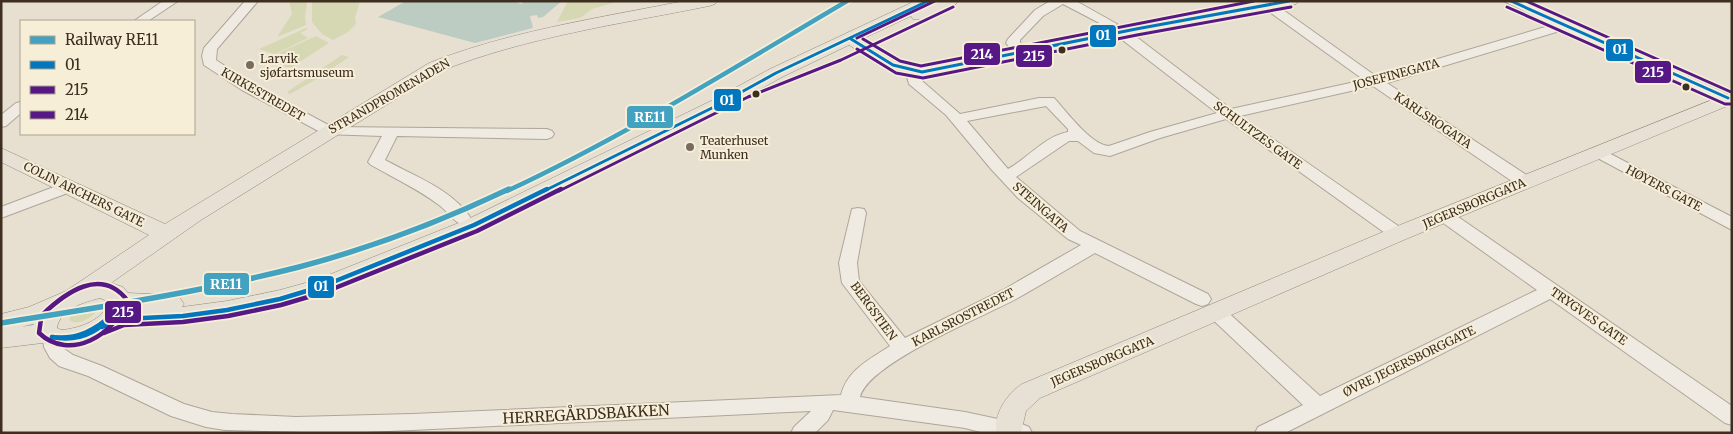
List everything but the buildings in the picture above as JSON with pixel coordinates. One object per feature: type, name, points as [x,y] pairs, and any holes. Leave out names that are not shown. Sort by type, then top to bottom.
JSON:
[{"type":"main road","name":"STRANDPROMENADEN","points":[[69,300],[160,238],[329,131],[410,82],[455,59],[545,34],[709,1]]},
{"type":"main road","points":[[855,41],[929,1]]},
{"type":"main road","points":[[1,338],[49,335],[62,339],[74,338],[123,319],[183,316],[280,299],[324,286],[468,228],[745,91],[855,41],[950,1]]},
{"type":"main road","points":[[855,41],[901,70],[913,73],[1021,52],[1116,28],[1268,6],[1290,1]]},
{"type":"main road","name":"JEGERSBORGGATA","points":[[1013,432],[1012,412],[1020,398],[1209,305],[1445,216],[1730,99]]},
{"type":"main road","name":"COLIN ARCHERS GATE","points":[[1,154],[67,187],[160,238]]},
{"type":"main road","name":"STRANDPROMENADEN","points":[[95,330],[112,318],[119,309],[122,283],[160,238]]},
{"type":"main road","points":[[1,324],[33,315],[100,290],[111,291],[120,298],[190,305],[231,300],[282,289],[322,276],[392,259]]},
{"type":"main road","points":[[49,335],[45,327],[47,319],[69,300]]},
{"type":"street","points":[[142,20],[172,1]]},
{"type":"street","name":"KIRKESTREDET","points":[[252,1],[211,48],[208,56],[210,62],[247,88],[329,131],[547,134]]},
{"type":"street","points":[[1021,52],[1013,43],[1014,39],[1039,13],[1058,1]]},
{"type":"street","name":"SCHULTZES GATE","points":[[1066,1],[1116,28],[1228,114],[1398,234]]},
{"type":"street","points":[[1510,1],[1562,26],[1730,99]]},
{"type":"street","name":"KARLSROGATA","points":[[1268,6],[1374,81],[1525,182]]},
{"type":"street","name":"JOSEFINEGATA","points":[[1076,136],[1083,138],[1099,150],[1110,152],[1154,135],[1228,114],[1374,81],[1562,26]]},
{"type":"street","name":"STEINGATA","points":[[913,73],[914,81],[957,119],[1006,176],[1049,216],[1092,246],[1209,305]]},
{"type":"street","points":[[957,119],[1049,101],[1074,128],[1076,136],[1065,137],[1023,167],[1006,176]]},
{"type":"street","points":[[1,123],[20,107]]},
{"type":"street","points":[[391,132],[376,162],[459,214]]},
{"type":"street","name":"HØYERS GATE","points":[[1597,152],[1732,224]]},
{"type":"street","points":[[1,212],[67,187]]},
{"type":"street","name":"BERGSTIEN","points":[[858,213],[848,263],[851,283],[902,348]]},
{"type":"street","name":"TRYGVES GATE","points":[[1445,216],[1732,417]]},
{"type":"street","name":"KARLSROSTREDET","points":[[801,433],[820,414],[838,403],[866,371],[902,348],[1009,295],[1092,246]]},
{"type":"street","name":"ØVRE JEGERSBORGGATE","points":[[1266,433],[1552,290]]},
{"type":"street","points":[[1209,305],[1318,406]]},
{"type":"street","points":[[82,364],[77,346],[95,330]]},
{"type":"street","name":"HERREGÅRDSBAKKEN","points":[[49,335],[53,349],[60,359],[82,364],[168,405],[206,420],[300,426],[838,403],[965,420],[1013,432]]},
{"type":"green space","points":[[289,1],[307,1],[306,25],[277,37],[292,14]]},
{"type":"green space","points":[[312,1],[360,1],[355,18],[356,24],[348,32],[333,40],[322,34],[312,22]]},
{"type":"green space","points":[[568,1],[619,1],[592,9],[580,18],[557,22]]},
{"type":"green space","points":[[306,28],[308,29],[300,33],[308,38],[275,54],[259,49]]},
{"type":"green space","points":[[316,36],[329,43],[292,67],[285,67],[276,56],[281,52]]},
{"type":"green space","points":[[342,55],[349,57],[315,80],[290,94],[287,92]]},
{"type":"green space","points":[[92,305],[96,308],[96,312],[90,317],[80,322],[69,320],[72,313],[78,308]]},
{"type":"shaded area","points":[[406,1],[513,1],[521,4],[523,2],[521,1],[562,1],[543,17],[538,18],[537,15],[530,16],[533,28],[475,43],[378,17]]},
{"type":"rail line","name":"RE11","points":[[1,323],[130,302],[259,277],[343,254],[421,227],[497,195],[609,140],[696,91],[847,1]]},
{"type":"transit line","name":"01","points":[[102,327],[123,319],[183,316],[227,310],[280,299],[323,286],[474,225],[718,105],[776,73],[928,1]]},
{"type":"transit line","name":"214","points":[[857,38],[935,1]]},
{"type":"transit line","name":"214","points":[[863,39],[900,61],[921,66],[1254,1]]},
{"type":"transit line","name":"01","points":[[851,39],[893,65],[922,72],[1136,29],[1289,1]]},
{"type":"transit line","name":"01","points":[[1511,1],[1728,98]]},
{"type":"transit line","name":"214","points":[[1526,1],[1731,92]]},
{"type":"transit line","name":"215","points":[[104,333],[124,325],[183,322],[228,316],[281,305],[325,292],[477,231],[748,97],[841,60],[953,7]]},
{"type":"transit line","name":"215","points":[[857,49],[896,73],[923,78],[1137,35],[1291,7]]},
{"type":"transit line","name":"215","points":[[1507,7],[1725,104],[1732,104]]},
{"type":"transit line","name":"215","points":[[41,319],[39,333],[49,342],[61,346],[75,345],[89,341],[115,323],[123,312],[127,300],[119,289],[109,284],[97,283],[73,292],[61,299],[42,315]]},
{"type":"transit line","name":"01","points":[[52,337],[70,338],[86,333],[101,325],[114,313]]},
{"type":"transit line","name":"01","points":[[52,337],[70,339],[87,335],[102,326],[114,313]]},
{"type":"place","name":"Larvik sjøfartsmuseum","points":[[250,65]]},
{"type":"place","name":"Teaterhuset Munken","points":[[690,147]]}]
